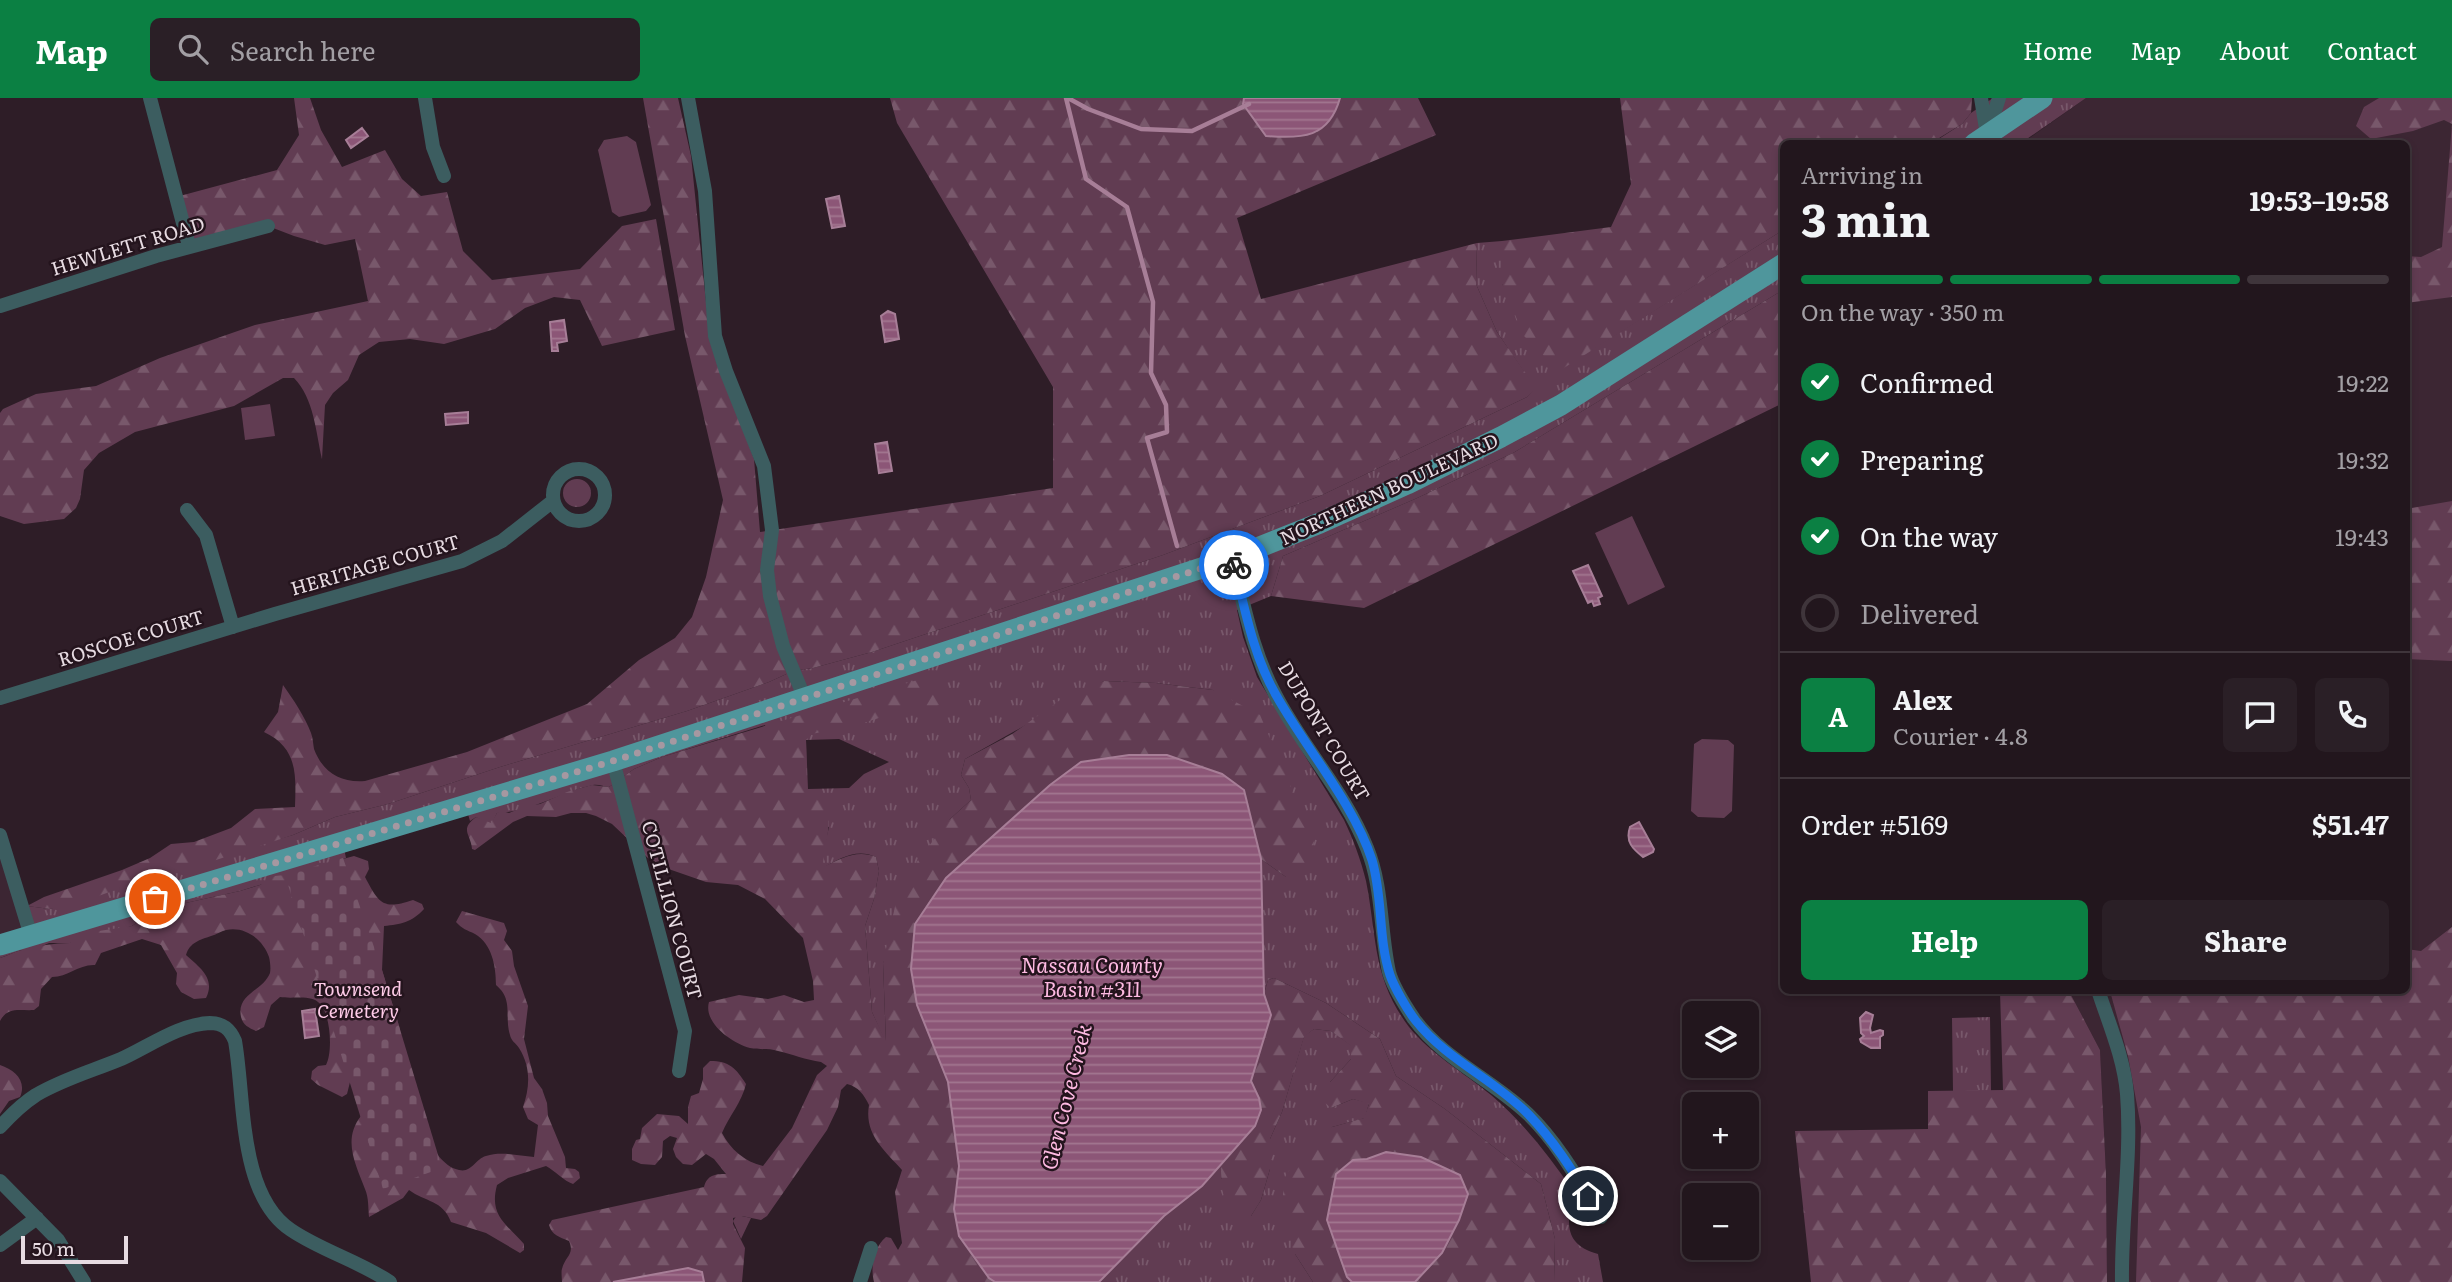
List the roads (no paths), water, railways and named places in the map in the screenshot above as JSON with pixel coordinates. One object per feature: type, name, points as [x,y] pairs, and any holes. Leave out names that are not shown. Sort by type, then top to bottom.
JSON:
[{"type":"main road","points":[[1985,140],[2042,98]]},
{"type":"main road","name":"NORTHERN BOULEVARD","points":[[0,945],[613,761],[1233,558],[1333,517],[1502,437],[1561,405],[1780,266]]},
{"type":"street","points":[[150,98],[189,246]]},
{"type":"street","points":[[425,98],[433,147],[444,176]]},
{"type":"street","points":[[688,98],[705,191],[715,336],[764,466],[772,530],[767,570],[770,596],[783,646],[806,699]]},
{"type":"street","points":[[1981,98],[1984,140]]},
{"type":"street","points":[[1984,140],[1999,98]]},
{"type":"street","name":"HEWLETT ROAD","points":[[0,306],[189,246],[268,226]]},
{"type":"street","name":"HERITAGE COURT","points":[[233,627],[462,561],[502,541],[553,501]]},
{"type":"street","name":"ROSCOE COURT","points":[[0,698],[233,627],[206,534],[187,510]]},
{"type":"street","name":"DUPONT COURT","points":[[1233,558],[1254,645],[1275,694],[1356,824],[1368,850],[1377,884],[1390,975],[1415,1020],[1449,1054],[1483,1077],[1528,1114],[1563,1155],[1601,1217]]},
{"type":"street","name":"COTILLION COURT","points":[[613,761],[685,1031],[679,1071]]},
{"type":"street","points":[[0,835],[31,936]]},
{"type":"street","points":[[2099,994],[2119,1051],[2127,1093],[2122,1282]]},
{"type":"street","points":[[0,1127],[25,1102],[62,1081],[121,1059],[183,1030],[210,1023],[222,1025],[228,1028],[234,1041],[253,1170],[263,1197],[288,1228],[390,1282]]},
{"type":"street","points":[[0,1181],[37,1217],[70,1256],[84,1282]]},
{"type":"street","points":[[0,1245],[37,1217]]},
{"type":"street","points":[[860,1282],[871,1248]]},
{"type":"water","points":[[1244,98],[1340,98],[1329,121],[1321,128],[1302,136],[1291,137],[1266,136],[1243,104]]},
{"type":"water","points":[[362,128],[368,136],[351,148],[346,140]]},
{"type":"water","points":[[839,196],[845,226],[832,228],[826,199]]},
{"type":"water","points":[[888,311],[895,314],[899,339],[885,342],[881,316]]},
{"type":"water","points":[[564,320],[567,341],[557,343],[558,351],[552,351],[550,322]]},
{"type":"water","points":[[468,412],[468,423],[446,425],[445,414]]},
{"type":"water","points":[[887,442],[892,471],[879,473],[875,444]]},
{"type":"water","points":[[1588,565],[1602,596],[1598,598],[1600,604],[1594,606],[1592,601],[1588,603],[1573,571]]},
{"type":"water","name":"Nassau County Basin #311","points":[[1129,755],[1167,755],[1222,774],[1244,790],[1261,859],[1264,994],[1271,1015],[1251,1081],[1261,1110],[1255,1126],[1202,1186],[1164,1216],[1099,1282],[995,1282],[989,1278],[959,1236],[954,1209],[959,1166],[948,1082],[917,1005],[911,969],[915,924],[946,878],[1050,785],[1081,762]]},
{"type":"water","points":[[1639,822],[1654,849],[1643,857],[1629,841],[1630,827]]},
{"type":"water","points":[[315,1009],[319,1036],[305,1038],[302,1011]]},
{"type":"water","points":[[1866,1012],[1873,1015],[1871,1033],[1883,1031],[1880,1048],[1871,1048],[1861,1042],[1860,1039],[1864,1036],[1861,1033],[1860,1018]]},
{"type":"water","points":[[1386,1152],[1421,1157],[1460,1175],[1468,1194],[1459,1220],[1442,1253],[1415,1282],[1352,1282],[1347,1277],[1327,1220],[1336,1174],[1353,1160],[1367,1159]]},
{"type":"water","points":[[688,1268],[702,1272],[704,1282],[613,1282]]},
{"type":"waterway","name":"Glen Cove Creek","points":[[1066,98],[1086,179],[1127,207],[1153,302],[1151,373],[1166,405],[1167,432],[1147,438],[1177,546]]},
{"type":"waterway","points":[[1068,98],[1088,109],[1141,129],[1192,131],[1249,104]]},
{"type":"park label","name":"Townsend Cemetery","points":[[358,1000]]}]
